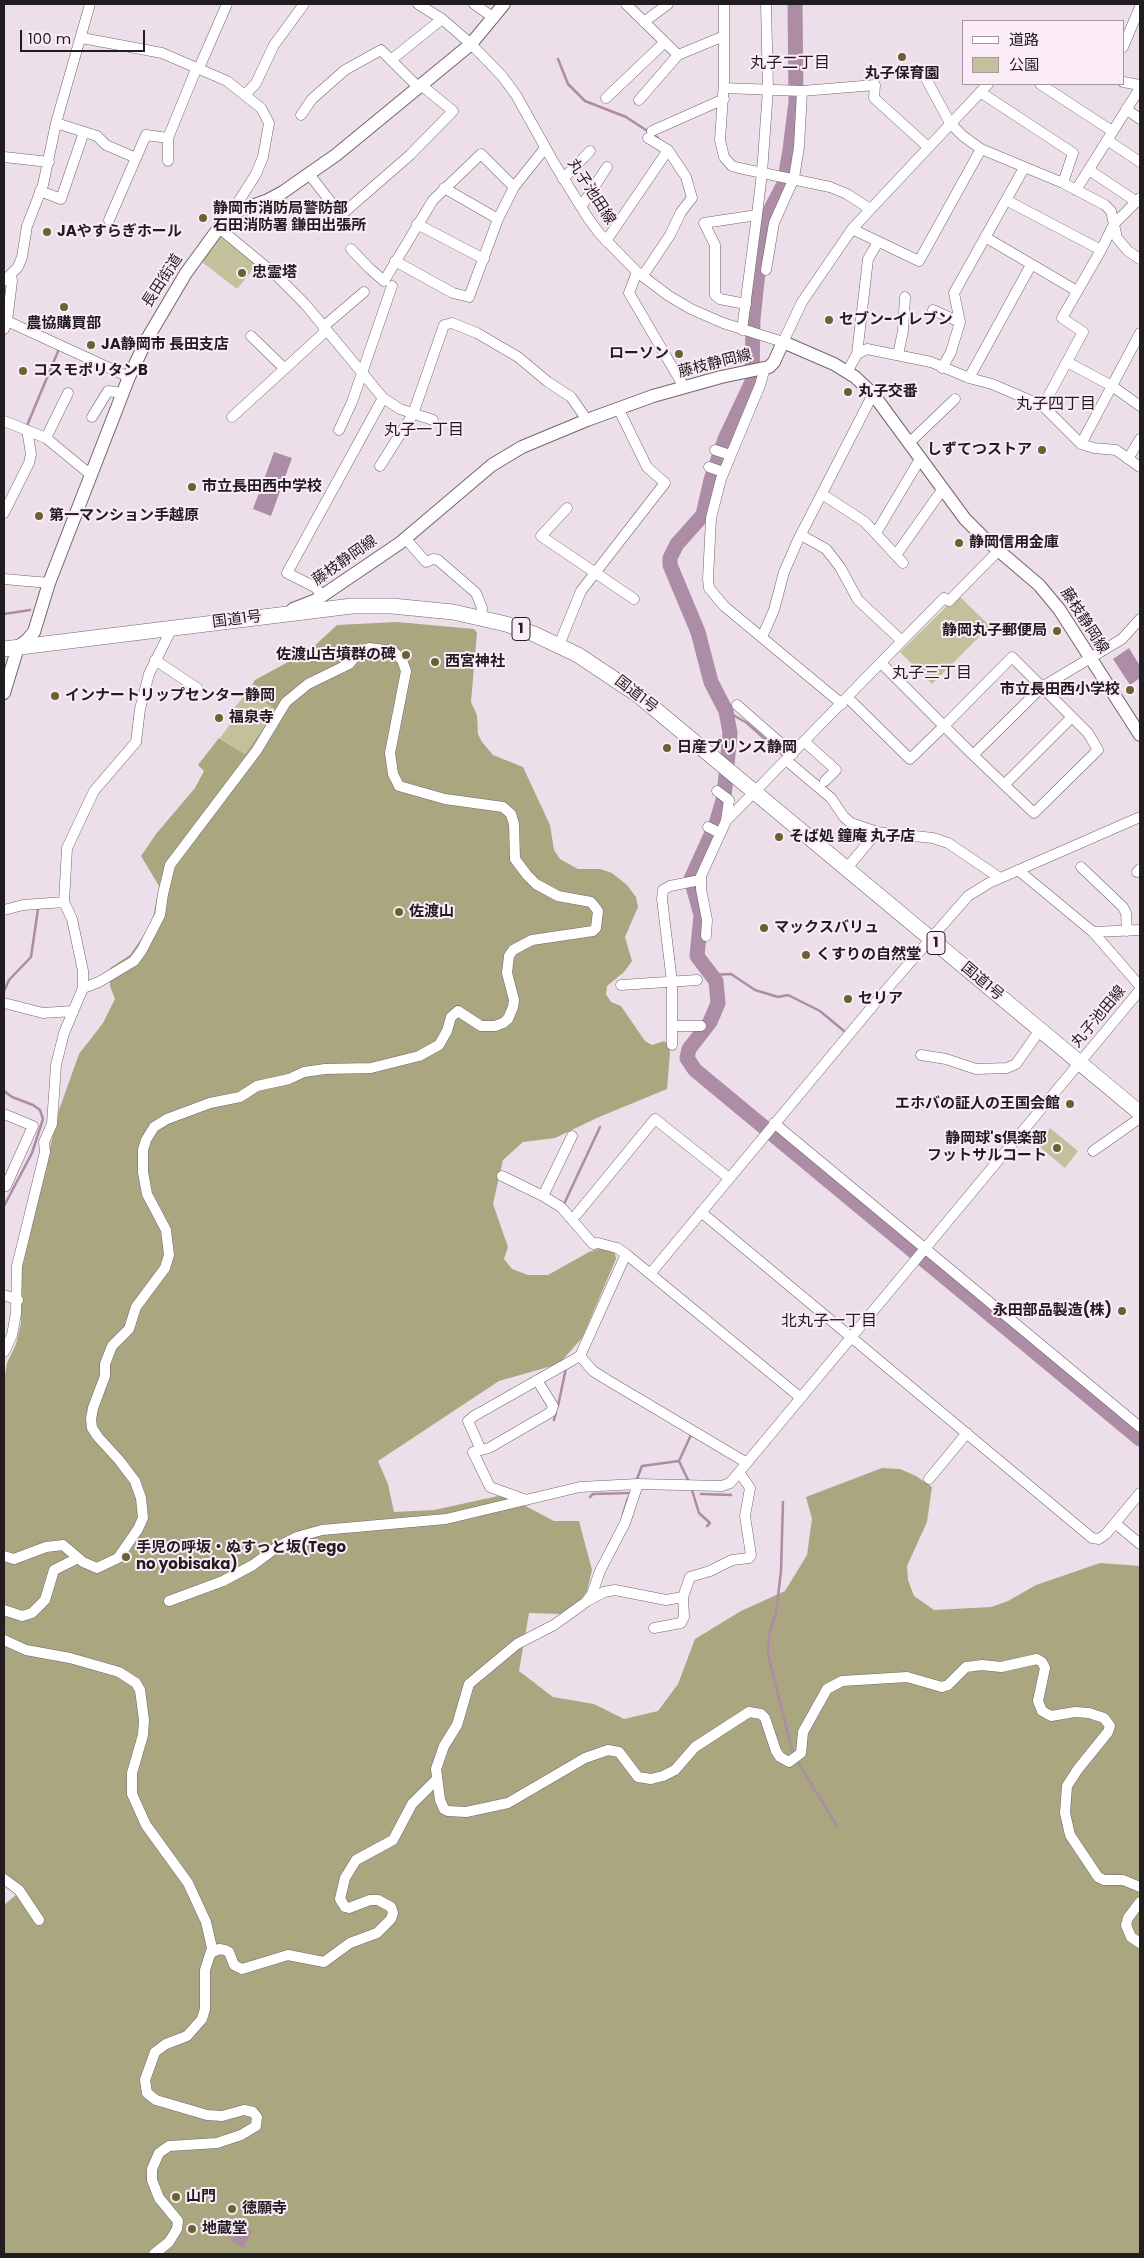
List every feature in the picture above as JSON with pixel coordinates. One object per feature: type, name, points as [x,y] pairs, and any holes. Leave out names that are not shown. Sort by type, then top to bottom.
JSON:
[{"type":"highway","name":"国道1号","points":[[11,648],[352,606],[392,606],[481,617],[515,627],[558,645],[602,669],[638,695],[1140,1113]]},
{"type":"main road","name":"長田街道","points":[[4,693],[11,648],[34,632],[49,583],[129,377],[147,339],[186,273],[224,223],[238,211],[268,200],[336,155],[471,44],[504,4]]},
{"type":"main road","name":"藤枝静岡線","points":[[283,614],[323,596],[348,576],[405,538],[492,466],[540,439],[618,408],[684,387],[758,370],[774,362],[783,342],[820,357],[847,372],[873,394],[965,519],[998,551],[1025,571],[1050,596],[1071,625],[1140,735]]},
{"type":"main road","points":[[348,576],[341,587],[338,597],[340,603],[352,606]]},
{"type":"main road","points":[[4,653],[11,648]]},
{"type":"street","points":[[90,4],[82,38],[56,123],[49,162],[27,226],[22,257],[18,267],[7,278],[12,281],[6,325],[129,377]]},
{"type":"street","points":[[168,161],[168,138],[227,4]]},
{"type":"street","points":[[245,95],[256,83],[274,45],[304,4]]},
{"type":"street","name":"丸子池田線","points":[[418,4],[442,19],[497,70],[516,95],[545,148],[581,207],[606,241],[639,274],[669,296],[691,308],[759,335],[783,342]]},
{"type":"street","points":[[474,4],[494,18]]},
{"type":"street","points":[[626,4],[678,55]]},
{"type":"street","points":[[644,22],[668,4]]},
{"type":"street","points":[[724,4],[724,94],[720,140],[721,153],[732,166],[830,187],[847,194],[870,209]]},
{"type":"street","points":[[746,330],[746,304],[762,173],[768,89],[766,4]]},
{"type":"street","points":[[1124,45],[1140,7]]},
{"type":"street","points":[[391,60],[442,19]]},
{"type":"street","points":[[639,100],[678,55],[724,36]]},
{"type":"street","points":[[82,38],[152,49],[198,67],[227,82],[266,114],[268,130],[260,166],[224,223],[276,275],[325,329],[383,398],[413,414],[433,420]]},
{"type":"street","points":[[606,98],[664,42]]},
{"type":"street","points":[[302,115],[312,99],[345,70],[381,50],[420,86],[453,111],[410,155],[342,215],[309,174]]},
{"type":"street","points":[[924,75],[950,123],[963,136],[981,149],[1063,183],[1105,205],[1111,212],[1117,238],[1128,251],[1140,259]]},
{"type":"street","points":[[1076,190],[1140,87],[1124,82]]},
{"type":"street","points":[[783,342],[802,302],[852,230],[987,85]]},
{"type":"street","points":[[1043,85],[1140,162]]},
{"type":"street","points":[[684,387],[629,293],[639,274],[646,271],[665,242],[681,212],[692,198],[686,176],[668,150],[650,135],[724,94],[768,89],[802,91],[875,86],[874,98],[928,147]]},
{"type":"street","points":[[751,262],[767,267],[774,223],[794,178],[799,147],[802,91]]},
{"type":"street","points":[[980,92],[1073,153],[1063,183]]},
{"type":"street","points":[[1126,110],[1140,119]]},
{"type":"street","points":[[56,123],[97,136],[106,145],[136,158]]},
{"type":"street","points":[[40,191],[62,199],[84,132]]},
{"type":"street","points":[[109,220],[146,135],[168,138]]},
{"type":"street","points":[[395,261],[453,293],[469,297],[498,219],[514,187],[545,148]]},
{"type":"street","points":[[852,230],[919,261],[981,149]]},
{"type":"street","points":[[606,241],[668,150]]},
{"type":"street","points":[[563,179],[590,151]]},
{"type":"street","points":[[350,249],[384,281],[433,200],[480,154],[514,187]]},
{"type":"street","points":[[4,156],[49,162]]},
{"type":"street","points":[[581,207],[607,167]]},
{"type":"street","points":[[942,368],[950,352],[960,322],[954,293],[1024,168]]},
{"type":"street","points":[[1043,406],[1083,332],[1062,318],[1114,224],[1139,200],[1089,170]]},
{"type":"street","points":[[444,188],[498,219]]},
{"type":"street","points":[[1006,200],[1101,250]]},
{"type":"street","points":[[746,304],[715,295],[716,245],[704,223],[757,215]]},
{"type":"street","points":[[417,224],[484,259]]},
{"type":"street","points":[[985,237],[1077,291]]},
{"type":"street","points":[[847,372],[857,354],[868,258],[878,242]]},
{"type":"street","points":[[968,378],[1031,265]]},
{"type":"street","points":[[340,430],[352,402],[392,286]]},
{"type":"street","points":[[232,417],[285,369],[364,292]]},
{"type":"street","points":[[898,354],[903,331],[905,297]]},
{"type":"street","points":[[933,310],[960,322]]},
{"type":"street","points":[[380,466],[413,414],[444,326],[452,323],[477,333],[518,357],[548,382],[571,397],[587,420]]},
{"type":"street","points":[[1080,444],[1140,334]]},
{"type":"street","points":[[251,336],[285,369]]},
{"type":"street","points":[[857,354],[867,350],[898,354],[931,362],[968,378],[992,384],[1043,406],[1080,444],[1094,448],[1116,450],[1140,467]]},
{"type":"street","points":[[1067,362],[1112,386],[1140,406]]},
{"type":"street","points":[[758,370],[760,385],[730,455],[711,518],[709,588],[724,606],[845,701],[910,759],[944,726],[1012,656],[1088,733],[1098,750],[1034,813],[973,755],[944,726],[881,663]]},
{"type":"street","points":[[92,417],[108,391],[123,393]]},
{"type":"street","points":[[46,438],[68,393]]},
{"type":"street","points":[[762,637],[774,610],[784,572],[873,394]]},
{"type":"street","points":[[323,596],[315,587],[287,573],[383,398]]},
{"type":"street","points":[[909,443],[955,399]]},
{"type":"street","points":[[558,645],[576,601],[595,572],[665,483],[647,467],[618,408]]},
{"type":"street","points":[[4,422],[46,438],[91,475]]},
{"type":"street","points":[[4,513],[29,462],[31,454],[26,430]]},
{"type":"street","points":[[1128,459],[1140,439]]},
{"type":"street","points":[[715,450],[730,455]]},
{"type":"street","points":[[876,532],[920,459]]},
{"type":"street","points":[[708,467],[724,472]]},
{"type":"street","points":[[822,494],[853,513],[876,532],[899,559],[942,490]]},
{"type":"street","points":[[567,508],[542,536],[634,599]]},
{"type":"street","points":[[801,535],[820,546],[833,557],[858,600],[902,641]]},
{"type":"street","points":[[405,538],[426,562],[438,560],[476,593],[482,608],[481,617]]},
{"type":"street","points":[[706,936],[707,920],[700,880],[726,821],[944,598],[949,601],[998,551]]},
{"type":"street","points":[[4,579],[49,583]]},
{"type":"street","points":[[973,755],[1042,687],[1122,639],[1140,619]]},
{"type":"street","points":[[4,1185],[6,1186],[36,1140],[52,1124],[56,1065],[73,1011],[83,988],[83,971],[72,919],[64,902],[68,848],[71,838],[94,791],[136,742],[144,690],[155,660],[172,628]]},
{"type":"street","points":[[4,1556],[14,1559],[55,1544],[69,1548],[88,1566],[97,1568],[118,1558],[138,1529],[143,1518],[141,1498],[135,1481],[98,1437],[92,1428],[91,1419],[93,1408],[105,1376],[105,1364],[112,1346],[129,1329],[136,1308],[165,1268],[170,1255],[166,1230],[147,1194],[143,1172],[143,1150],[146,1140],[154,1127],[167,1119],[210,1103],[240,1097],[257,1086],[288,1079],[304,1072],[325,1069],[371,1068],[419,1056],[439,1045],[447,1032],[451,1017],[458,1011],[481,1026],[494,1026],[503,1023],[508,1019],[513,1007],[507,973],[509,956],[514,950],[532,940],[593,931],[596,928],[598,911],[591,902],[558,896],[536,884],[526,875],[515,859],[514,824],[511,814],[503,807],[446,800],[399,786],[392,768],[390,746],[406,672],[402,660],[393,651],[369,648],[358,653],[349,664],[308,684],[286,702],[257,750],[170,865],[160,915],[142,950],[134,961],[100,982],[83,988]]},
{"type":"street","points":[[155,660],[197,688]]},
{"type":"street","points":[[737,705],[831,798],[844,817],[851,822],[878,832],[933,838],[948,843],[1000,878]]},
{"type":"street","points":[[1005,784],[1072,717]]},
{"type":"street","points":[[805,742],[836,770],[825,781]]},
{"type":"street","points":[[717,792],[728,800],[726,821]]},
{"type":"street","points":[[650,1274],[728,1178],[968,896],[1000,878],[1140,817]]},
{"type":"street","points":[[708,827],[720,833]]},
{"type":"street","points":[[847,868],[878,832]]},
{"type":"street","points":[[1081,867],[1124,907],[1127,931]]},
{"type":"street","points":[[1018,870],[1093,932],[1140,986]]},
{"type":"street","points":[[672,1045],[672,982],[662,899],[663,890],[686,882],[700,880]]},
{"type":"street","points":[[4,910],[23,905],[64,902]]},
{"type":"street","points":[[1093,932],[1140,930]]},
{"type":"street","points":[[621,985],[697,980]]},
{"type":"street","name":"丸子池田線","points":[[169,1601],[223,1581],[253,1565],[277,1547],[297,1537],[350,1526],[446,1519],[580,1487],[638,1484],[722,1486],[730,1483],[1140,990]]},
{"type":"street","points":[[4,1003],[43,1013],[73,1011]]},
{"type":"street","points":[[673,1026],[701,1026]]},
{"type":"street","points":[[921,1056],[946,1059],[976,1069],[1007,1068],[1016,1064],[1040,1030]]},
{"type":"street","points":[[4,1114],[33,1126],[36,1140],[44,1152],[16,1272],[18,1300],[12,1335],[4,1352]]},
{"type":"street","points":[[1093,1151],[1140,1118]]},
{"type":"street","points":[[577,1214],[655,1119],[728,1178]]},
{"type":"street","points":[[770,1129],[925,1250],[1140,1427]]},
{"type":"street","points":[[543,1196],[572,1136]]},
{"type":"street","points":[[502,1176],[561,1207],[593,1244],[598,1243],[617,1248],[626,1254],[801,1398]]},
{"type":"street","points":[[701,1212],[1092,1538],[1101,1538],[1140,1493]]},
{"type":"street","points":[[481,1450],[468,1424],[471,1418],[580,1356],[626,1254]]},
{"type":"street","points":[[4,1295],[18,1300]]},
{"type":"street","points":[[580,1356],[593,1371],[604,1378],[747,1462]]},
{"type":"street","points":[[526,1500],[490,1487],[473,1452],[489,1448],[551,1412],[552,1406],[538,1380]]},
{"type":"street","points":[[929,1479],[967,1433]]},
{"type":"street","points":[[654,1628],[681,1623],[684,1617],[683,1597],[690,1577],[710,1571],[732,1560],[749,1558],[751,1555],[745,1516],[750,1488],[740,1472]]},
{"type":"street","points":[[586,1602],[592,1594],[600,1571],[625,1523],[638,1484]]},
{"type":"street","points":[[1115,1523],[1140,1544]]},
{"type":"street","points":[[4,1610],[22,1616],[32,1613],[46,1600],[54,1570],[78,1558]]},
{"type":"street","points":[[683,1597],[666,1600],[615,1590],[604,1592],[586,1602],[554,1625],[516,1644],[468,1684],[457,1725],[438,1760],[436,1780],[444,1808],[457,1813],[487,1809],[508,1803],[569,1766],[608,1750],[619,1752],[638,1777],[658,1778],[675,1770],[695,1747],[749,1712],[761,1714],[765,1718],[776,1751],[780,1757],[790,1762],[801,1753],[803,1732],[827,1689],[842,1681],[907,1677],[942,1687],[948,1685],[966,1667],[982,1665],[1002,1667],[1036,1659],[1042,1662],[1044,1668],[1038,1701],[1045,1714],[1089,1713],[1104,1718],[1110,1726],[1108,1732],[1078,1769],[1067,1786],[1064,1813],[1070,1835],[1098,1877],[1104,1880],[1123,1880],[1140,1887]]},
{"type":"street","points":[[4,1640],[26,1650],[70,1658],[120,1672],[136,1683],[140,1690],[144,1720],[143,1735],[132,1773],[132,1794],[146,1825],[188,1883],[206,1922],[211,1954],[205,1970],[205,2009],[202,2019],[187,2036],[166,2044],[155,2052],[145,2080],[146,2093],[156,2100],[215,2117],[249,2111],[257,2117],[258,2122],[252,2130],[228,2140],[205,2144],[169,2146],[159,2153],[152,2169],[152,2180],[160,2198],[178,2221],[168,2242],[154,2254]]},
{"type":"street","points":[[211,1954],[219,1949],[225,1950],[229,1952],[234,1965],[242,1969],[288,1955],[324,1962],[350,1943],[378,1933],[391,1919],[391,1907],[378,1900],[370,1900],[349,1908],[345,1907],[340,1899],[345,1878],[356,1860],[393,1840],[412,1804],[436,1780]]},
{"type":"street","points":[[4,1879],[19,1890],[39,1920]]},
{"type":"street","points":[[1140,1902],[1128,1918],[1126,1925],[1131,1937],[1140,1943]]},
{"type":"green space","points":[[222,235],[257,264],[237,289],[202,262]]},
{"type":"green space","points":[[958,595],[990,626],[932,684],[900,652]]},
{"type":"green space","points":[[249,691],[276,710],[245,754],[220,738],[234,719],[232,710]]},
{"type":"green space","name":"静岡球's倶楽部 フットサルコート","points":[[1050,1128],[1078,1151],[1065,1168],[1037,1145]]},
{"type":"shaded area","points":[[274,452],[292,458],[271,516],[253,509]]},
{"type":"shaded area","points":[[397,622],[474,629],[477,633],[471,702],[477,715],[478,734],[493,755],[523,767],[550,825],[554,850],[560,859],[578,869],[600,869],[612,873],[627,885],[636,897],[638,907],[625,937],[632,961],[624,972],[607,986],[606,994],[611,1002],[621,1006],[645,1041],[652,1045],[664,1041],[668,1044],[670,1053],[667,1089],[599,1117],[555,1138],[523,1142],[503,1160],[493,1204],[508,1247],[504,1259],[512,1269],[528,1275],[548,1275],[589,1252],[601,1248],[615,1253],[616,1259],[582,1338],[559,1364],[499,1381],[378,1461],[388,1484],[394,1512],[434,1510],[498,1496],[516,1501],[554,1521],[579,1521],[592,1570],[587,1591],[580,1601],[561,1614],[529,1613],[519,1671],[553,1697],[594,1704],[624,1719],[658,1711],[678,1684],[695,1639],[741,1611],[785,1591],[807,1555],[812,1519],[806,1497],[882,1468],[900,1469],[916,1476],[932,1487],[927,1522],[907,1566],[908,1580],[914,1596],[934,1610],[991,1607],[1008,1601],[1036,1585],[1100,1563],[1140,1566],[1140,2254],[4,2254],[4,1905],[17,1894],[4,1885],[4,1381],[7,1363],[16,1344],[21,1323],[19,1277],[52,1139],[59,1110],[79,1054],[103,1023],[115,999],[110,986],[110,968],[130,955],[152,923],[159,886],[141,856],[156,834],[195,788],[204,771],[198,765],[219,738],[245,754],[276,710],[249,691],[255,680],[310,650],[337,625]]},
{"type":"shaded area","points":[[1129,648],[1140,666],[1140,678],[1130,685],[1113,659]]},
{"type":"shaded area","points":[[240,2223],[252,2231],[243,2248],[231,2241]]},
{"type":"waterway","points":[[795,4],[796,102],[784,184],[771,209],[759,263],[753,319],[752,382],[725,439],[711,480],[703,515],[677,544],[670,558],[670,565],[698,632],[711,682],[726,711],[730,733],[724,797],[716,824],[691,879],[701,915],[697,956],[716,981],[718,1003],[710,1022],[689,1049],[687,1058],[695,1070],[1140,1439]]},
{"type":"waterway","points":[[558,59],[568,84],[585,101],[626,117],[658,138]]},
{"type":"waterway","points":[[26,428],[59,349]]},
{"type":"waterway","points":[[4,614],[30,610]]},
{"type":"waterway","points":[[726,711],[747,723],[785,757]]},
{"type":"waterway","points":[[4,991],[9,980],[31,957],[38,909]]},
{"type":"waterway","points":[[711,975],[731,974],[755,990],[778,997],[788,995],[820,1011],[844,1031]]},
{"type":"waterway","points":[[4,1091],[12,1097],[33,1105],[40,1110],[43,1119],[32,1153],[4,1206]]},
{"type":"waterway","points":[[565,1205],[600,1127]]},
{"type":"waterway","points":[[558,1406],[566,1368]]},
{"type":"waterway","points":[[554,1420],[556,1412]]},
{"type":"waterway","points":[[637,1479],[642,1466],[679,1461],[691,1435]]},
{"type":"waterway","points":[[679,1461],[689,1482]]},
{"type":"waterway","points":[[691,1487],[699,1513],[710,1523],[707,1526]]},
{"type":"waterway","points":[[590,1497],[593,1494],[631,1493]]},
{"type":"waterway","points":[[701,1494],[731,1495]]},
{"type":"waterway","points":[[623,1514],[628,1498]]},
{"type":"waterway","points":[[783,1502],[781,1571],[776,1613],[769,1634],[768,1654],[793,1754]]},
{"type":"waterway","points":[[431,1767],[435,1757]]},
{"type":"waterway","points":[[796,1759],[837,1826]]},
{"type":"place","name":"丸子保育園","points":[[902,57]]},
{"type":"place","name":"静岡市消防局警防部 石田消防署 鎌田出張所","points":[[203,218]]},
{"type":"place","name":"JAやすらぎホール","points":[[47,232]]},
{"type":"place","name":"忠霊塔","points":[[242,273]]},
{"type":"place","name":"農協購買部","points":[[64,307]]},
{"type":"place","name":"セブン-イレブン","points":[[829,320]]},
{"type":"place","name":"JA静岡市 長田支店","points":[[91,345]]},
{"type":"place","name":"ローソン","points":[[679,354]]},
{"type":"place","name":"コスモポリタンB","points":[[23,371]]},
{"type":"place","name":"丸子交番","points":[[848,392]]},
{"type":"place","name":"しずてつストア","points":[[1042,450]]},
{"type":"place","name":"市立長田西中学校","points":[[192,487]]},
{"type":"place","name":"第一マンション手越原","points":[[39,516]]},
{"type":"place","name":"静岡信用金庫","points":[[959,543]]},
{"type":"place","name":"静岡丸子郵便局","points":[[1057,631]]},
{"type":"place","name":"佐渡山古墳群の碑","points":[[406,655]]},
{"type":"place","name":"西宮神社","points":[[435,662]]},
{"type":"place","name":"市立長田西小学校","points":[[1130,690]]},
{"type":"place","name":"インナートリップセンター静岡","points":[[55,696]]},
{"type":"place","name":"福泉寺","points":[[219,718]]},
{"type":"place","name":"日産プリンス静岡","points":[[667,748]]},
{"type":"place","name":"そば処 鐘庵 丸子店","points":[[779,837]]},
{"type":"place","name":"佐渡山","points":[[399,912]]},
{"type":"place","name":"マックスバリュ","points":[[764,928]]},
{"type":"place","name":"くすりの自然堂","points":[[806,955]]},
{"type":"place","name":"セリア","points":[[848,999]]},
{"type":"place","name":"エホバの証人の王国会館","points":[[1070,1104]]},
{"type":"place","name":"静岡球's倶楽部 フットサルコート","points":[[1057,1148]]},
{"type":"place","name":"永田部品製造(株)","points":[[1122,1311]]},
{"type":"place","name":"手児の呼坂・ぬすっと坂(Tego no yobisaka)","points":[[126,1557]]},
{"type":"place","name":"山門","points":[[176,2197]]},
{"type":"place","name":"徳願寺","points":[[232,2209]]},
{"type":"place","name":"地蔵堂","points":[[192,2229]]},
{"type":"district","name":"丸子二丁目","points":[[790,64]]},
{"type":"district","name":"丸子四丁目","points":[[1056,405]]},
{"type":"district","name":"丸子一丁目","points":[[424,431]]},
{"type":"district","name":"丸子三丁目","points":[[932,674]]},
{"type":"district","name":"北丸子一丁目","points":[[829,1322]]}]
